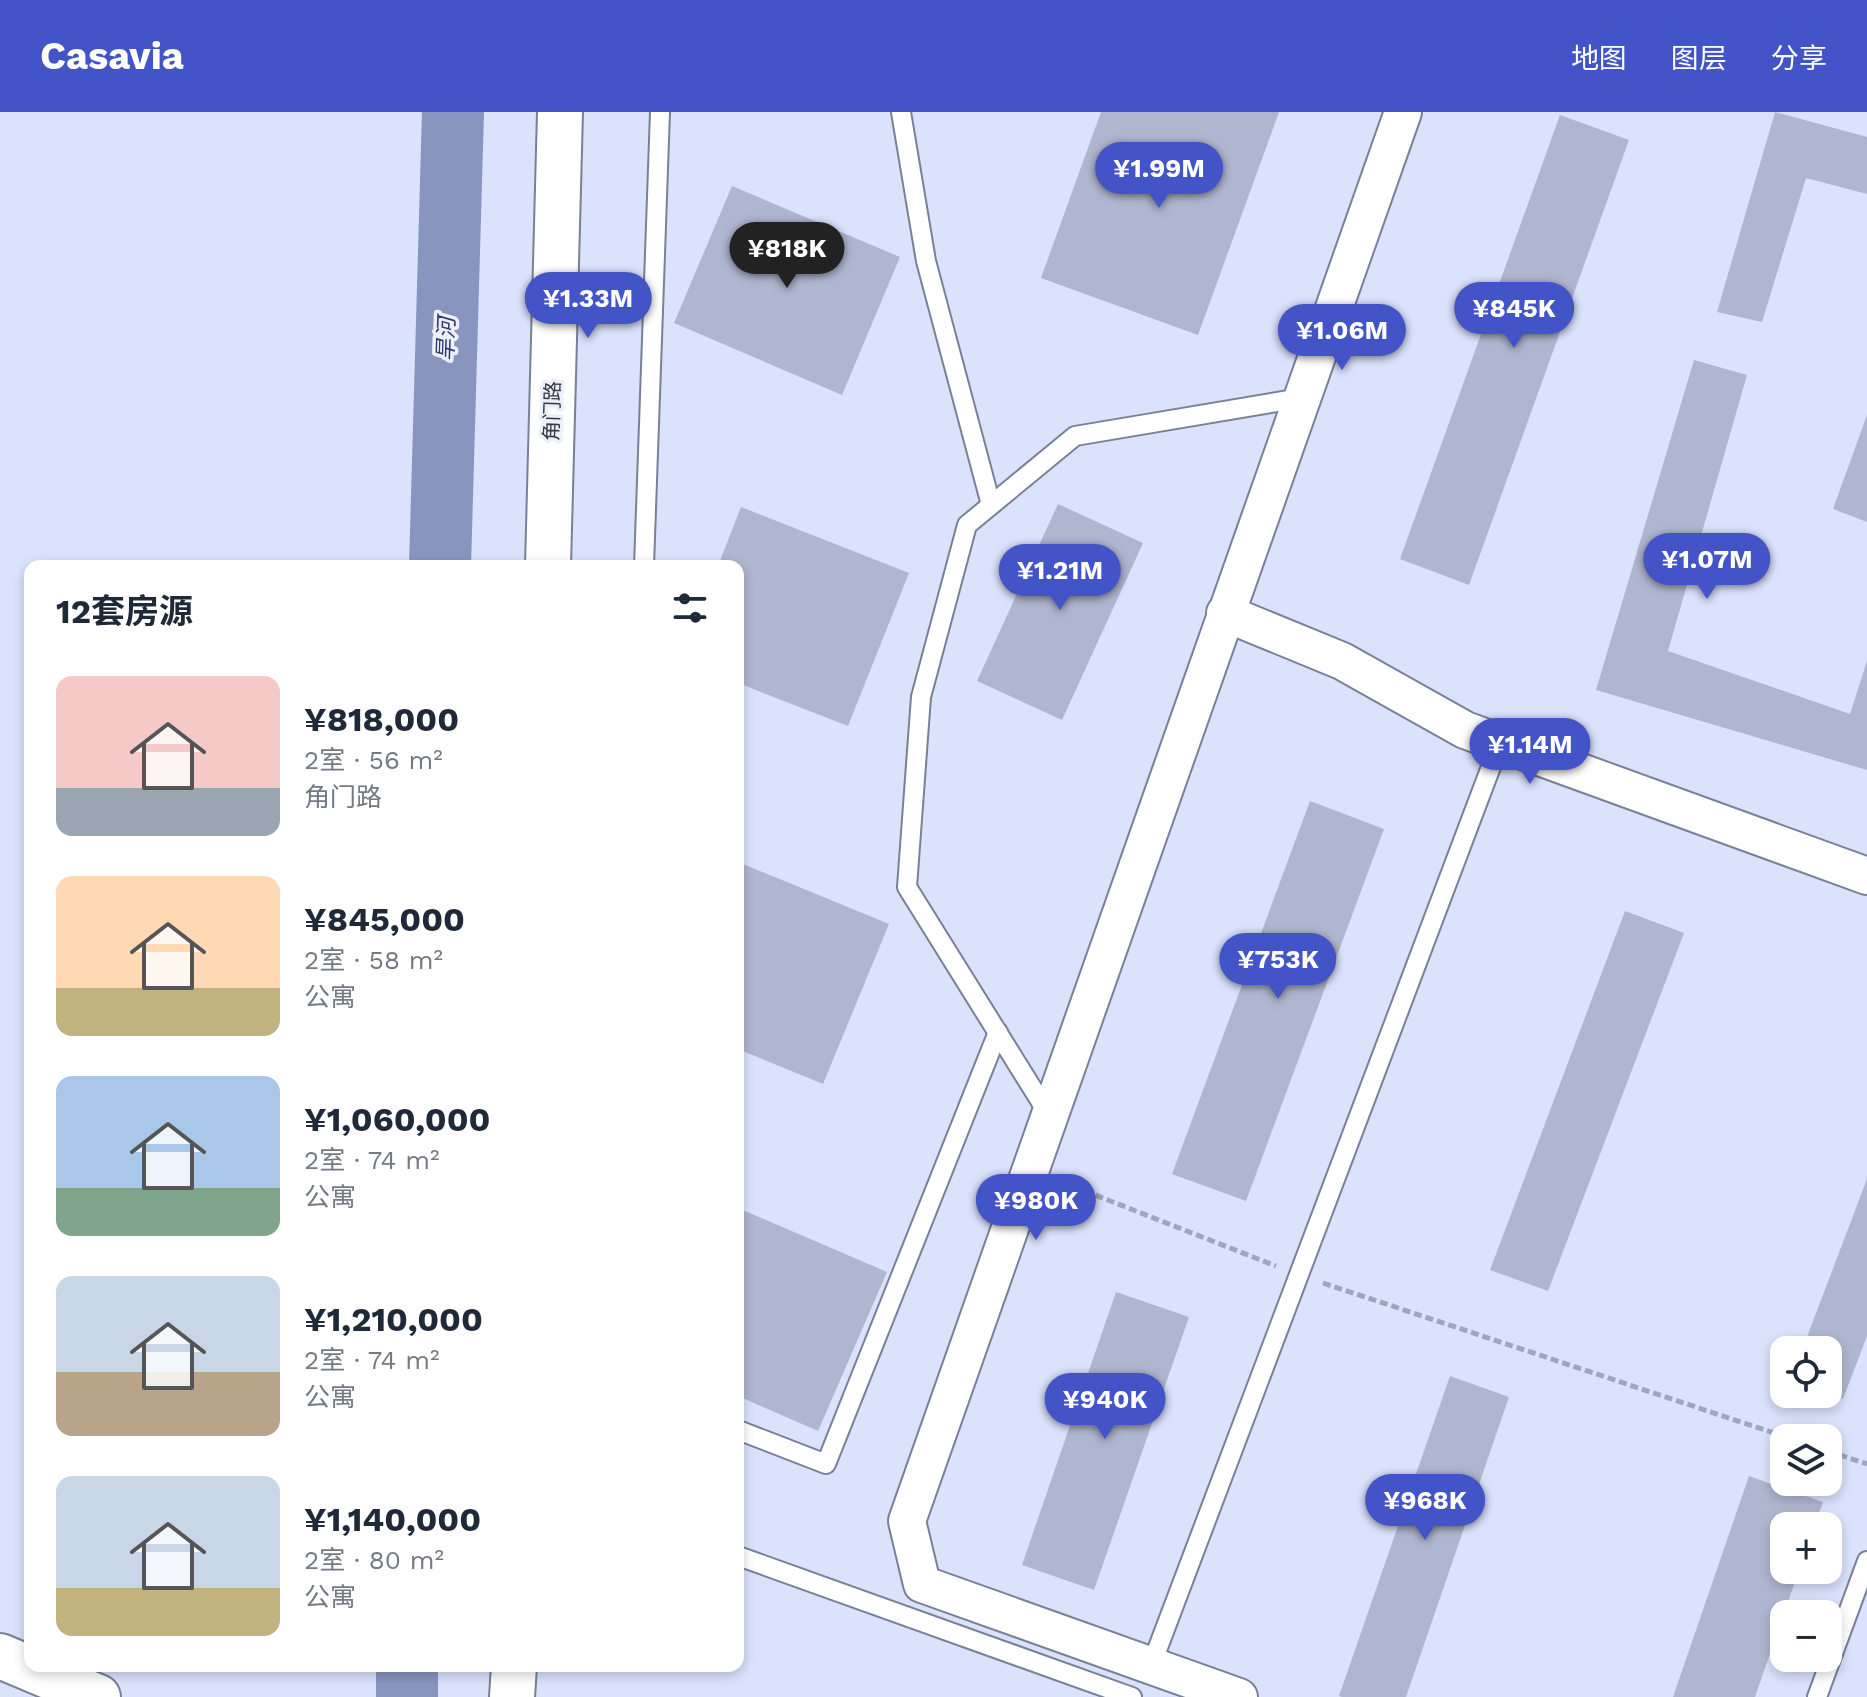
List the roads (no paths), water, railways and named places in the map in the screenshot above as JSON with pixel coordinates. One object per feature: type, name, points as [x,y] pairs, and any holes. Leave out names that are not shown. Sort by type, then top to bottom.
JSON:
[{"type":"street","name":"角门路","points":[[548,560],[560,112]]},
{"type":"street","points":[[1239,1697],[922,1584],[907,1521],[1403,112]]},
{"type":"street","points":[[1225,613],[1342,661],[1465,730],[1867,876]]},
{"type":"street","points":[[0,1656],[24,1666]]},
{"type":"street","points":[[38,1672],[98,1697]]},
{"type":"street","points":[[512,1697],[514,1672]]},
{"type":"lane","points":[[644,560],[660,112]]},
{"type":"lane","points":[[901,112],[926,261],[991,505]]},
{"type":"lane","points":[[1049,1115],[907,887],[921,697],[967,525],[1075,436],[1301,398]]},
{"type":"lane","points":[[1151,1666],[1500,743]]},
{"type":"lane","points":[[744,1432],[826,1464],[998,1032]]},
{"type":"lane","points":[[744,1558],[1132,1697]]},
{"type":"lane","points":[[1817,1697],[1867,1561]]},
{"type":"waterway","name":"旱河","points":[[440,560],[453,112]]},
{"type":"waterway","name":"旱河","points":[[407,1672],[407,1697]]}]
